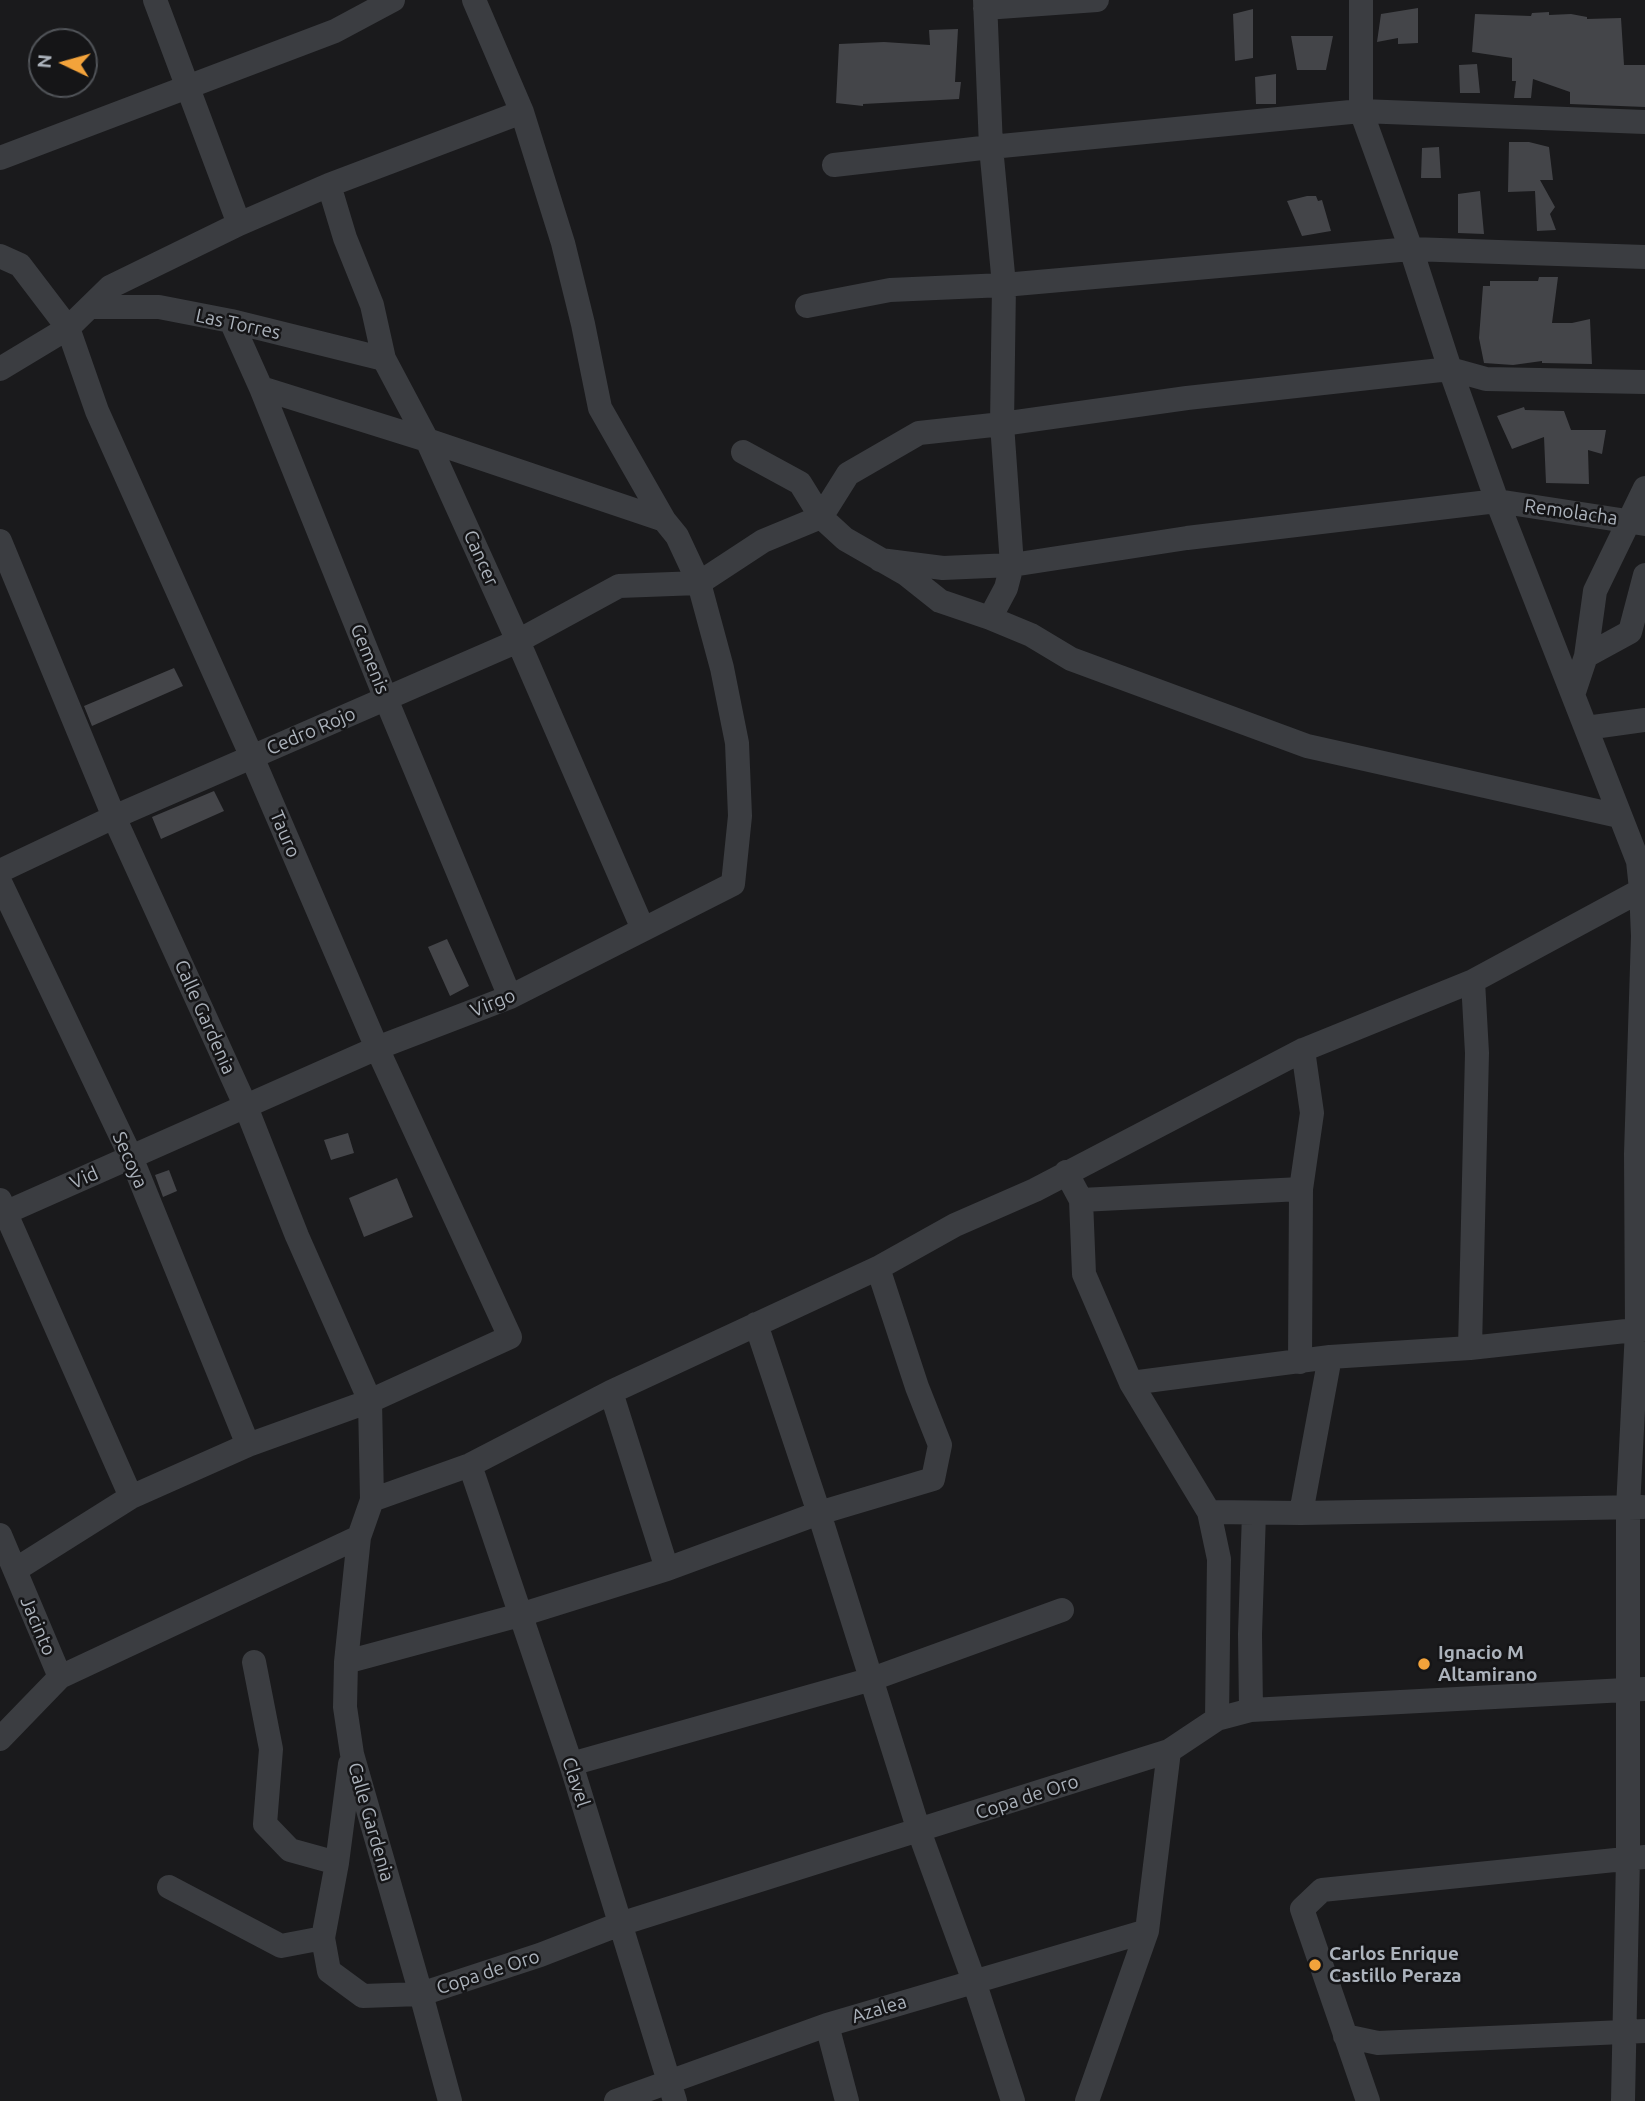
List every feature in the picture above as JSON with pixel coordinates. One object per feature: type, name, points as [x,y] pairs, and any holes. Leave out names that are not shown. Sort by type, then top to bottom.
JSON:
[{"type":"street","points":[[155,0],[239,224]]},
{"type":"street","points":[[0,158],[335,31],[393,0]]},
{"type":"street","points":[[474,0],[522,112],[563,243],[600,408],[664,520],[677,536],[699,583],[763,541],[821,517],[848,474],[919,433],[1002,425],[1187,398],[1450,369],[1486,379],[1645,382]]},
{"type":"street","points":[[990,618],[1006,587],[1012,565],[1002,425],[1004,285],[991,147],[985,4],[1097,0]]},
{"type":"street","points":[[1361,0],[1361,111],[1412,249],[1450,369],[1497,501],[1637,861],[1643,888],[1641,1329],[1636,1507],[1634,2031],[1623,2101]]},
{"type":"street","points":[[834,165],[1361,111],[1645,122]]},
{"type":"street","points":[[0,369],[68,328],[110,287],[239,224],[329,186],[522,112]]},
{"type":"street","name":"Cancer","points":[[329,186],[345,238],[372,305],[384,359],[427,440],[643,929]]},
{"type":"street","points":[[807,306],[890,290],[1004,285],[1412,249],[1645,257]]},
{"type":"street","points":[[0,256],[20,265],[68,328]]},
{"type":"street","name":"Las Torres","points":[[91,307],[159,307],[231,320],[384,359]]},
{"type":"street","name":"Gemenis","points":[[231,320],[510,997]]},
{"type":"street","name":"Tauro","points":[[68,328],[97,411],[252,757],[377,1048],[510,1337],[370,1402]]},
{"type":"street","points":[[261,388],[427,440],[664,520]]},
{"type":"street","points":[[743,452],[800,483],[821,517],[845,539],[906,574],[940,601],[1031,635],[1071,659],[1307,746],[1619,816]]},
{"type":"street","points":[[1573,695],[1586,656],[1595,591],[1638,522],[1645,488]]},
{"type":"street","name":"Remolacha","points":[[880,560],[943,568],[1012,565],[1187,538],[1497,501],[1638,522]]},
{"type":"street","name":"Calle Gardenia","points":[[0,541],[114,817],[246,1107],[297,1236],[370,1402],[372,1500],[359,1537],[346,1662],[345,1707],[352,1754],[450,2101]]},
{"type":"street","points":[[1586,656],[1630,632],[1645,575]]},
{"type":"street","name":"Cedro Rojo","points":[[0,872],[114,817],[518,641],[619,586],[699,583]]},
{"type":"street","name":"Virgo","points":[[246,1107],[377,1048],[510,997],[733,884],[740,816],[737,743],[722,668],[699,583]]},
{"type":"street","points":[[1586,728],[1645,720]]},
{"type":"street","points":[[1637,861],[1645,831]]},
{"type":"street","name":"Secoya","points":[[0,881],[131,1157],[248,1445]]},
{"type":"street","points":[[372,1500],[470,1465],[611,1392],[878,1268],[955,1225],[1035,1189],[1303,1050],[1473,981],[1643,888]]},
{"type":"street","points":[[1470,1348],[1477,1053],[1473,981]]},
{"type":"street","points":[[1300,1362],[1301,1189],[1312,1113],[1303,1050]]},
{"type":"street","name":"Vid","points":[[2,1209],[246,1107]]},
{"type":"street","points":[[1066,1172],[1081,1200],[1084,1275],[1131,1383],[1209,1512],[1219,1559],[1217,1719]]},
{"type":"street","points":[[1081,1200],[1301,1189]]},
{"type":"street","points":[[2,1209],[131,1497]]},
{"type":"street","points":[[346,1662],[520,1615],[667,1569],[819,1513],[933,1479],[940,1445],[878,1268]]},
{"type":"street","points":[[756,1324],[819,1513],[919,1832],[974,1982],[1013,2101]]},
{"type":"street","points":[[1131,1383],[1330,1357],[1470,1348],[1641,1329]]},
{"type":"street","points":[[1301,1513],[1330,1357]]},
{"type":"street","points":[[611,1392],[667,1569]]},
{"type":"street","points":[[15,1570],[131,1497],[248,1445],[370,1402]]},
{"type":"street","name":"Clavel","points":[[470,1465],[571,1764],[672,2092]]},
{"type":"street","points":[[1209,1512],[1636,1507]]},
{"type":"street","points":[[1251,1710],[1250,1634],[1254,1513]]},
{"type":"street","name":"Jacinto","points":[[0,1535],[60,1677]]},
{"type":"street","points":[[0,1739],[60,1677],[359,1537]]},
{"type":"street","points":[[571,1764],[872,1679],[1062,1610]]},
{"type":"street","points":[[254,1662],[271,1749],[265,1824],[290,1850],[337,1863]]},
{"type":"street","name":"Copa de Oro","points":[[323,1938],[329,1971],[363,1997],[421,1993],[540,1955],[620,1924],[919,1832],[1169,1751],[1217,1719],[1251,1710],[1637,1690]]},
{"type":"street","points":[[1087,2101],[1147,1931],[1169,1751]]},
{"type":"street","points":[[169,1886],[281,1946],[323,1938],[337,1863],[352,1754]]},
{"type":"street","points":[[1368,2101],[1302,1909],[1322,1890],[1636,1857]]},
{"type":"street","name":"Azalea","points":[[616,2101],[672,2092],[827,2025],[1147,1931]]},
{"type":"street","points":[[827,2025],[847,2101]]},
{"type":"street","points":[[1345,2036],[1378,2043],[1634,2031]]},
{"type":"building","points":[[1418,8],[1418,43],[1398,44],[1398,38],[1377,42],[1381,14]]},
{"type":"building","points":[[1253,9],[1253,58],[1235,61],[1233,14]]},
{"type":"building","points":[[1549,12],[1549,15],[1571,14],[1587,19],[1621,18],[1624,65],[1645,65],[1645,107],[1570,104],[1570,92],[1533,79],[1531,98],[1514,98],[1516,81],[1512,81],[1512,58],[1472,52],[1475,14],[1531,16],[1532,13]]},
{"type":"building","points":[[958,29],[955,82],[961,82],[959,99],[863,106],[836,103],[839,44],[884,42],[930,45],[929,30]]},
{"type":"building","points":[[1291,36],[1333,36],[1326,70],[1297,70]]},
{"type":"building","points":[[1477,64],[1480,93],[1460,93],[1459,65]]},
{"type":"building","points":[[1276,74],[1276,104],[1256,104],[1255,77]]},
{"type":"building","points":[[1509,142],[1529,142],[1549,147],[1553,180],[1540,180],[1555,207],[1550,214],[1556,230],[1537,231],[1535,191],[1508,192]]},
{"type":"building","points":[[1439,147],[1441,178],[1421,178],[1422,148]]},
{"type":"building","points":[[1480,191],[1484,234],[1458,233],[1458,194]]},
{"type":"building","points":[[1316,196],[1318,201],[1322,200],[1331,231],[1302,236],[1287,201]]},
{"type":"building","points":[[1539,277],[1558,277],[1552,323],[1590,319],[1592,364],[1542,361],[1513,365],[1484,363],[1479,338],[1483,286],[1490,286],[1490,281],[1538,281]]},
{"type":"building","points":[[1524,407],[1525,410],[1564,411],[1571,430],[1606,430],[1602,454],[1588,450],[1589,484],[1546,483],[1544,437],[1512,449],[1497,416]]},
{"type":"building","points":[[174,668],[183,686],[92,726],[84,706]]},
{"type":"building","points":[[214,791],[224,811],[161,839],[152,817]]},
{"type":"building","points":[[447,939],[469,986],[450,996],[428,947]]},
{"type":"building","points":[[348,1133],[354,1153],[331,1160],[324,1140]]},
{"type":"building","points":[[169,1170],[177,1191],[163,1197],[155,1175]]},
{"type":"building","points":[[397,1178],[413,1217],[364,1237],[349,1198]]},
{"type":"place","name":"Ignacio M Altamirano","points":[[1424,1664]]},
{"type":"place","name":"Carlos Enrique Castillo Peraza","points":[[1315,1965]]}]
